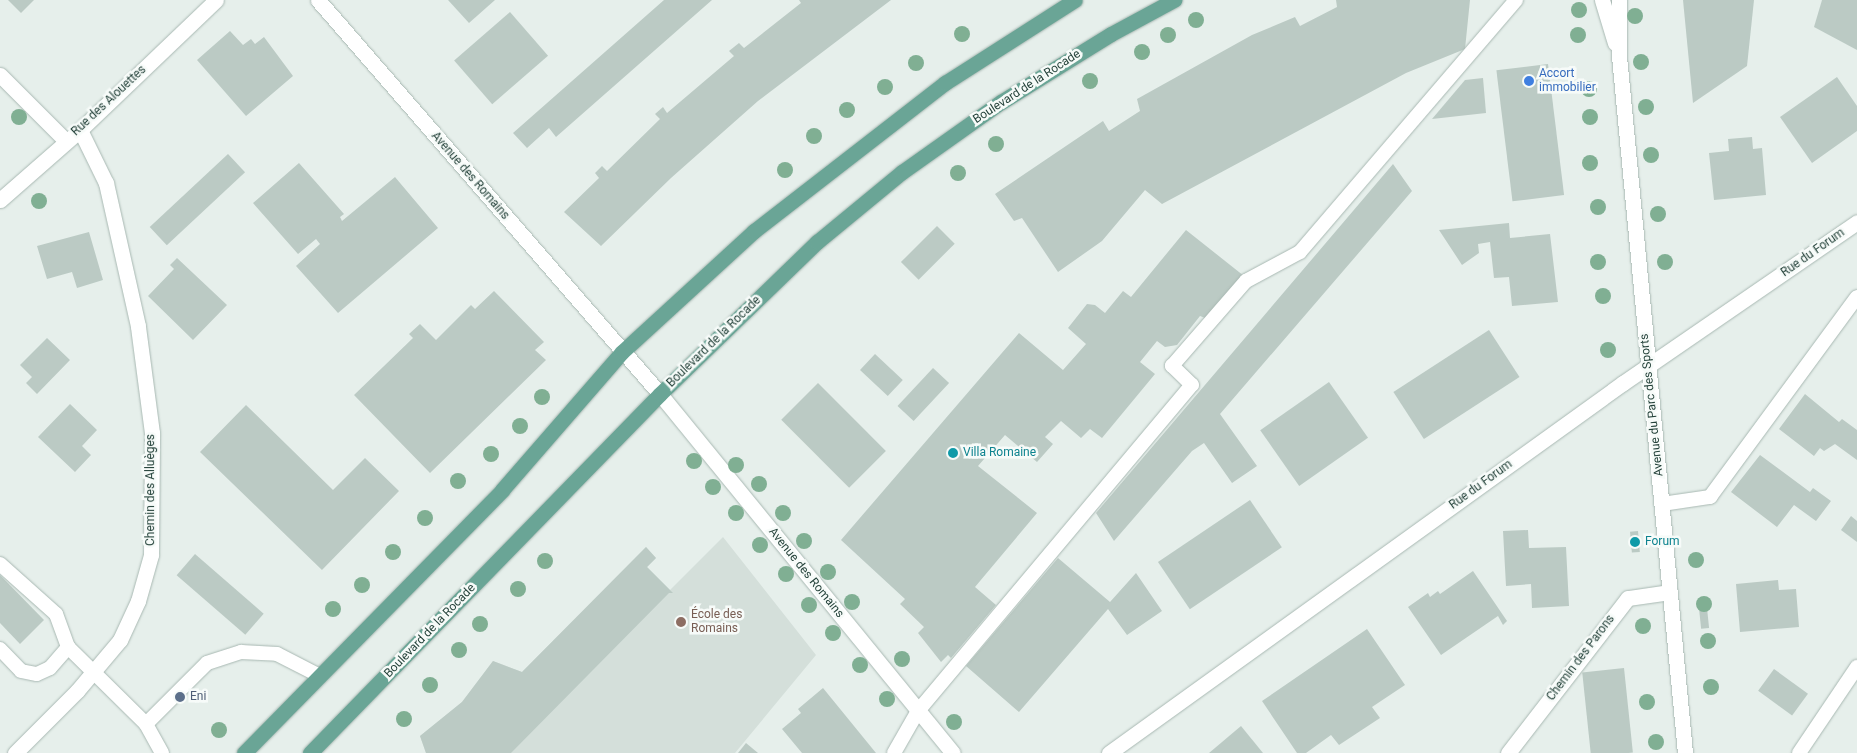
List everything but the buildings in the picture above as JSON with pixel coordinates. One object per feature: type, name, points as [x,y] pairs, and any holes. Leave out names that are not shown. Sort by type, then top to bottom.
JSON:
[{"type":"main road","points":[[244,753],[502,490],[622,352],[754,231],[894,121],[978,60],[1075,0]]},
{"type":"main road","name":"Boulevard de la Rocade","points":[[310,753],[660,394],[817,242],[902,172],[1057,66],[1174,0]]},
{"type":"street","name":"Rue des Alouettes","points":[[0,200],[80,130],[216,0]]},
{"type":"street","name":"Avenue des Romains","points":[[318,0],[660,394],[953,753]]},
{"type":"street","name":"Avenue du Parc des Sports","points":[[1602,0],[1619,56]]},
{"type":"street","name":"Avenue du Parc des Sports","points":[[1620,0],[1619,56],[1685,753]]},
{"type":"street","points":[[0,75],[66,141]]},
{"type":"street","name":"Chemin des Alluèges","points":[[15,753],[94,672],[120,640],[145,582],[153,528],[154,468],[147,389],[122,248],[106,183],[80,130]]},
{"type":"street","name":"Rue du Forum","points":[[1109,753],[1648,366],[1857,222]]},
{"type":"street","name":"Chemin des Parons","points":[[1508,753],[1628,598],[1670,592]]},
{"type":"lane","points":[[894,753],[918,711],[1192,385],[1172,366],[1246,281],[1300,252],[1516,0]]},
{"type":"lane","points":[[1662,504],[1710,497],[1857,297]]},
{"type":"lane","points":[[0,564],[56,614],[68,647],[146,724],[162,753]]},
{"type":"lane","points":[[0,649],[21,671],[37,674],[50,668],[68,647]]},
{"type":"lane","points":[[146,724],[207,663],[241,652],[277,654],[320,676]]},
{"type":"lane","points":[[1799,753],[1857,667]]},
{"type":"shaded area","name":"École des Romains","points":[[723,537],[816,655],[735,753],[426,753],[420,736],[462,702],[493,661],[522,672],[646,547],[656,558],[647,567],[670,590]]},
{"type":"place","name":"Accort immobilier","points":[[1529,81]]},
{"type":"place","name":"Villa Romaine","points":[[953,453]]},
{"type":"place","name":"Forum","points":[[1635,542]]},
{"type":"place","name":"École des Romains","points":[[681,622]]},
{"type":"place","name":"Eni","points":[[180,697]]}]
